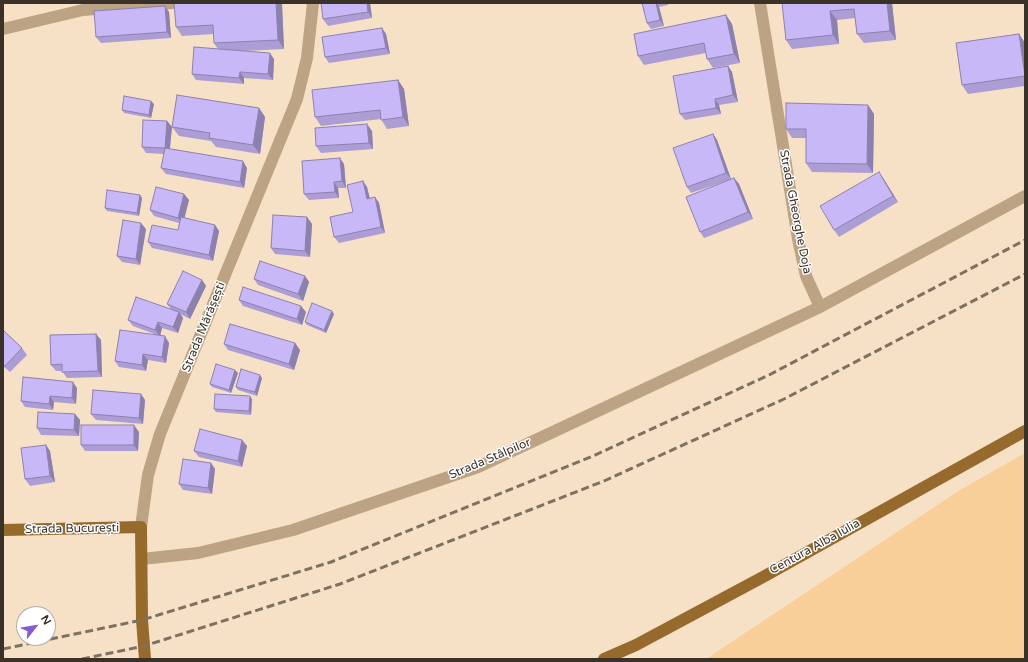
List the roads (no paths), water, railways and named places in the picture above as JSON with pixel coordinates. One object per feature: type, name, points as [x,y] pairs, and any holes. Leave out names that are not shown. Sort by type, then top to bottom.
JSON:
[{"type":"main road","name":"Centura Alba Iulia","points":[[604,659],[636,645],[1025,431]]},
{"type":"main road","name":"Strada București","points":[[3,530],[140,528]]},
{"type":"main road","name":"Strada Mărășești","points":[[140,528],[145,659]]},
{"type":"street","points":[[3,29],[83,10],[172,3]]},
{"type":"street","name":"Strada Mărășești","points":[[140,528],[148,475],[160,434],[297,99],[307,58],[312,3]]},
{"type":"street","name":"Strada Gheorghe Doja","points":[[760,3],[798,239],[806,276],[820,307]]},
{"type":"street","points":[[820,307],[1025,196]]},
{"type":"street","name":"Strada Stâlpilor","points":[[142,559],[198,553],[293,530],[478,467],[820,307]]},
{"type":"railway","points":[[3,649],[142,620],[331,562],[593,456],[769,375],[1025,240]]},
{"type":"railway","points":[[82,659],[144,646],[340,584],[604,481],[784,399],[1025,274]]}]
